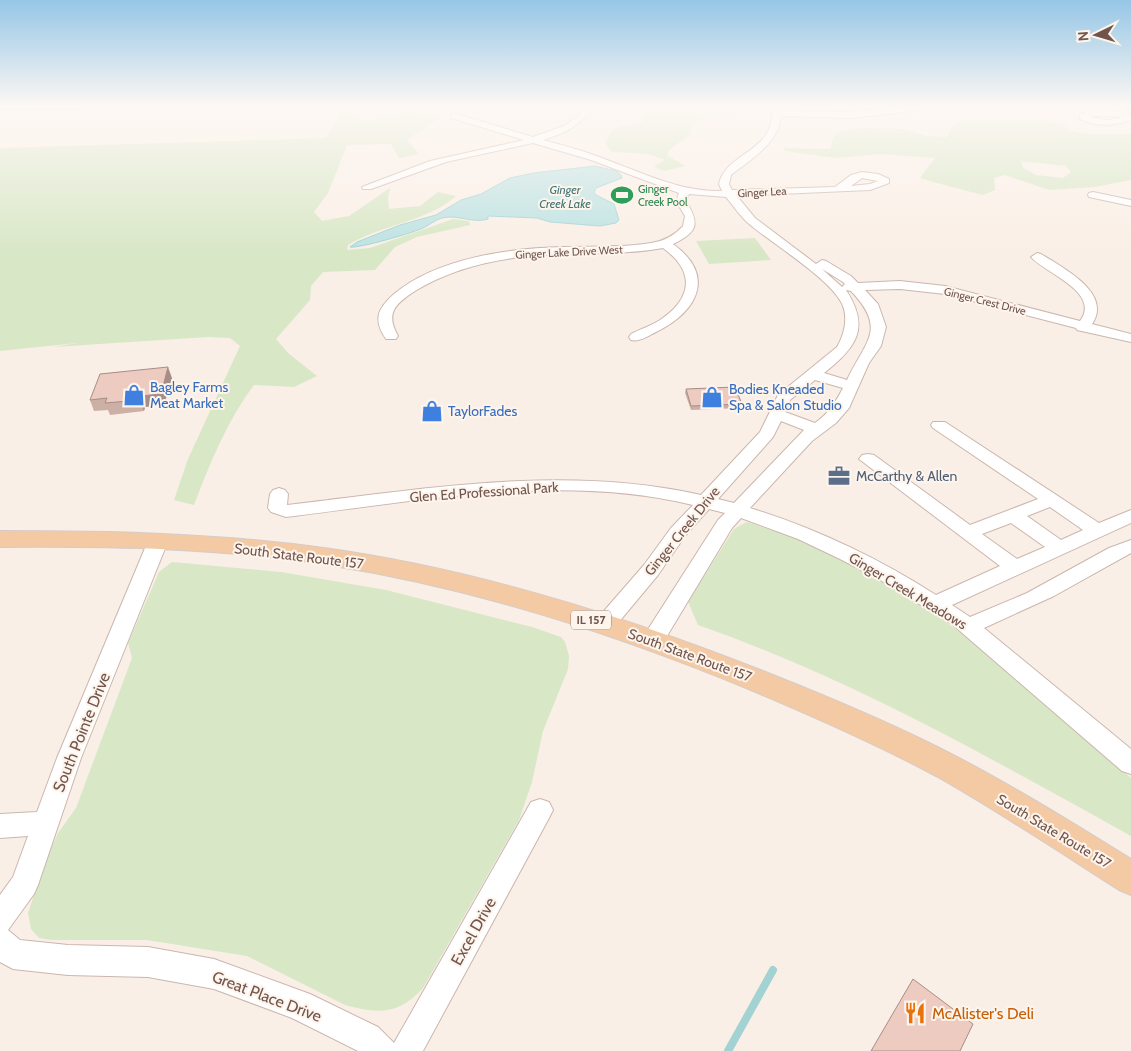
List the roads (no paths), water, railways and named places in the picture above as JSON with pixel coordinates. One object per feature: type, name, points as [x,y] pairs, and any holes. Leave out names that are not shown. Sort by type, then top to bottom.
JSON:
[{"type":"main road","name":"South State Route 157","points":[[0,539],[78,538],[158,541],[276,550],[428,575],[511,595],[653,640],[828,710],[944,766],[1060,833],[1131,878]]},
{"type":"street","points":[[367,187],[445,159],[464,155]]},
{"type":"street","name":"Ginger Lea","points":[[583,155],[670,187],[686,191],[728,194],[838,189]]},
{"type":"street","points":[[728,194],[724,184],[726,174],[749,155]]},
{"type":"street","name":"Ginger Lake Drive West","points":[[390,336],[384,322],[390,305],[412,287],[445,272],[490,259],[516,254],[551,251],[617,250],[664,243],[679,236],[689,227],[690,216],[681,201],[686,191]]},
{"type":"street","name":"Ginger Creek Drive","points":[[604,624],[651,570],[678,532],[704,501],[767,434],[783,398],[838,354],[850,337],[852,315],[849,305],[836,288],[808,263],[751,220],[728,194]]},
{"type":"street","points":[[1093,195],[1131,203]]},
{"type":"street","points":[[636,337],[664,323],[675,314],[684,304],[693,286],[693,274],[690,265],[679,253],[664,243]]},
{"type":"street","name":"Ginger Creek Drive","points":[[653,640],[725,524],[806,438],[818,430],[841,408],[862,363],[874,346],[879,327],[871,304],[856,286],[827,267],[781,243]]},
{"type":"street","points":[[1037,257],[1068,277],[1085,294],[1091,311],[1090,316],[1082,327]]},
{"type":"street","name":"Ginger Crest Drive","points":[[836,288],[900,285],[945,290],[976,296],[1082,327],[1131,338]]},
{"type":"street","points":[[814,375],[851,386]]},
{"type":"street","points":[[776,414],[818,430]]},
{"type":"street","points":[[939,425],[1097,531]]},
{"type":"street","points":[[868,459],[1016,568]]},
{"type":"street","name":"Glen Ed Professional Park","points":[[280,494],[277,508],[286,511],[481,489],[532,486],[634,489],[704,501]]},
{"type":"street","points":[[968,533],[1052,500]]},
{"type":"street","name":"Ginger Creek Meadows","points":[[704,501],[737,510],[822,541],[868,564],[934,604],[967,626],[1131,764]]},
{"type":"street","points":[[1013,515],[1067,544],[1103,559]]},
{"type":"street","points":[[934,604],[1131,516]]},
{"type":"street","name":"South Pointe Drive","points":[[0,920],[24,885],[69,758],[158,541]]},
{"type":"street","points":[[967,626],[997,615],[1075,577],[1103,559],[1128,551]]},
{"type":"street","name":"Excel Drive","points":[[406,1051],[540,810]]},
{"type":"street","points":[[0,826],[46,823]]},
{"type":"street","name":"Great Place Drive","points":[[0,941],[13,954],[68,960],[148,962],[214,974],[299,1005],[367,1038],[380,1051]]},
{"type":"water","name":"Ginger Creek Lake","points":[[595,166],[616,171],[621,175],[622,178],[596,188],[594,192],[596,195],[614,204],[619,220],[616,223],[600,226],[550,222],[537,218],[488,216],[488,219],[477,220],[448,217],[400,236],[350,247],[357,242],[400,225],[436,215],[461,200],[481,194],[510,178],[534,173]]},
{"type":"waterway","points":[[728,1051],[773,970]]},
{"type":"place","name":"Ginger Creek Pool","points":[[622,195]]},
{"type":"place","name":"Bagley Farms Meat Market","points":[[134,395]]},
{"type":"place","name":"Bodies Kneaded Spa & Salon Studio","points":[[712,397]]},
{"type":"place","name":"TaylorFades","points":[[432,411]]},
{"type":"place","name":"McCarthy & Allen","points":[[839,476]]},
{"type":"place","name":"McAlister's Deli","points":[[915,1013]]}]
